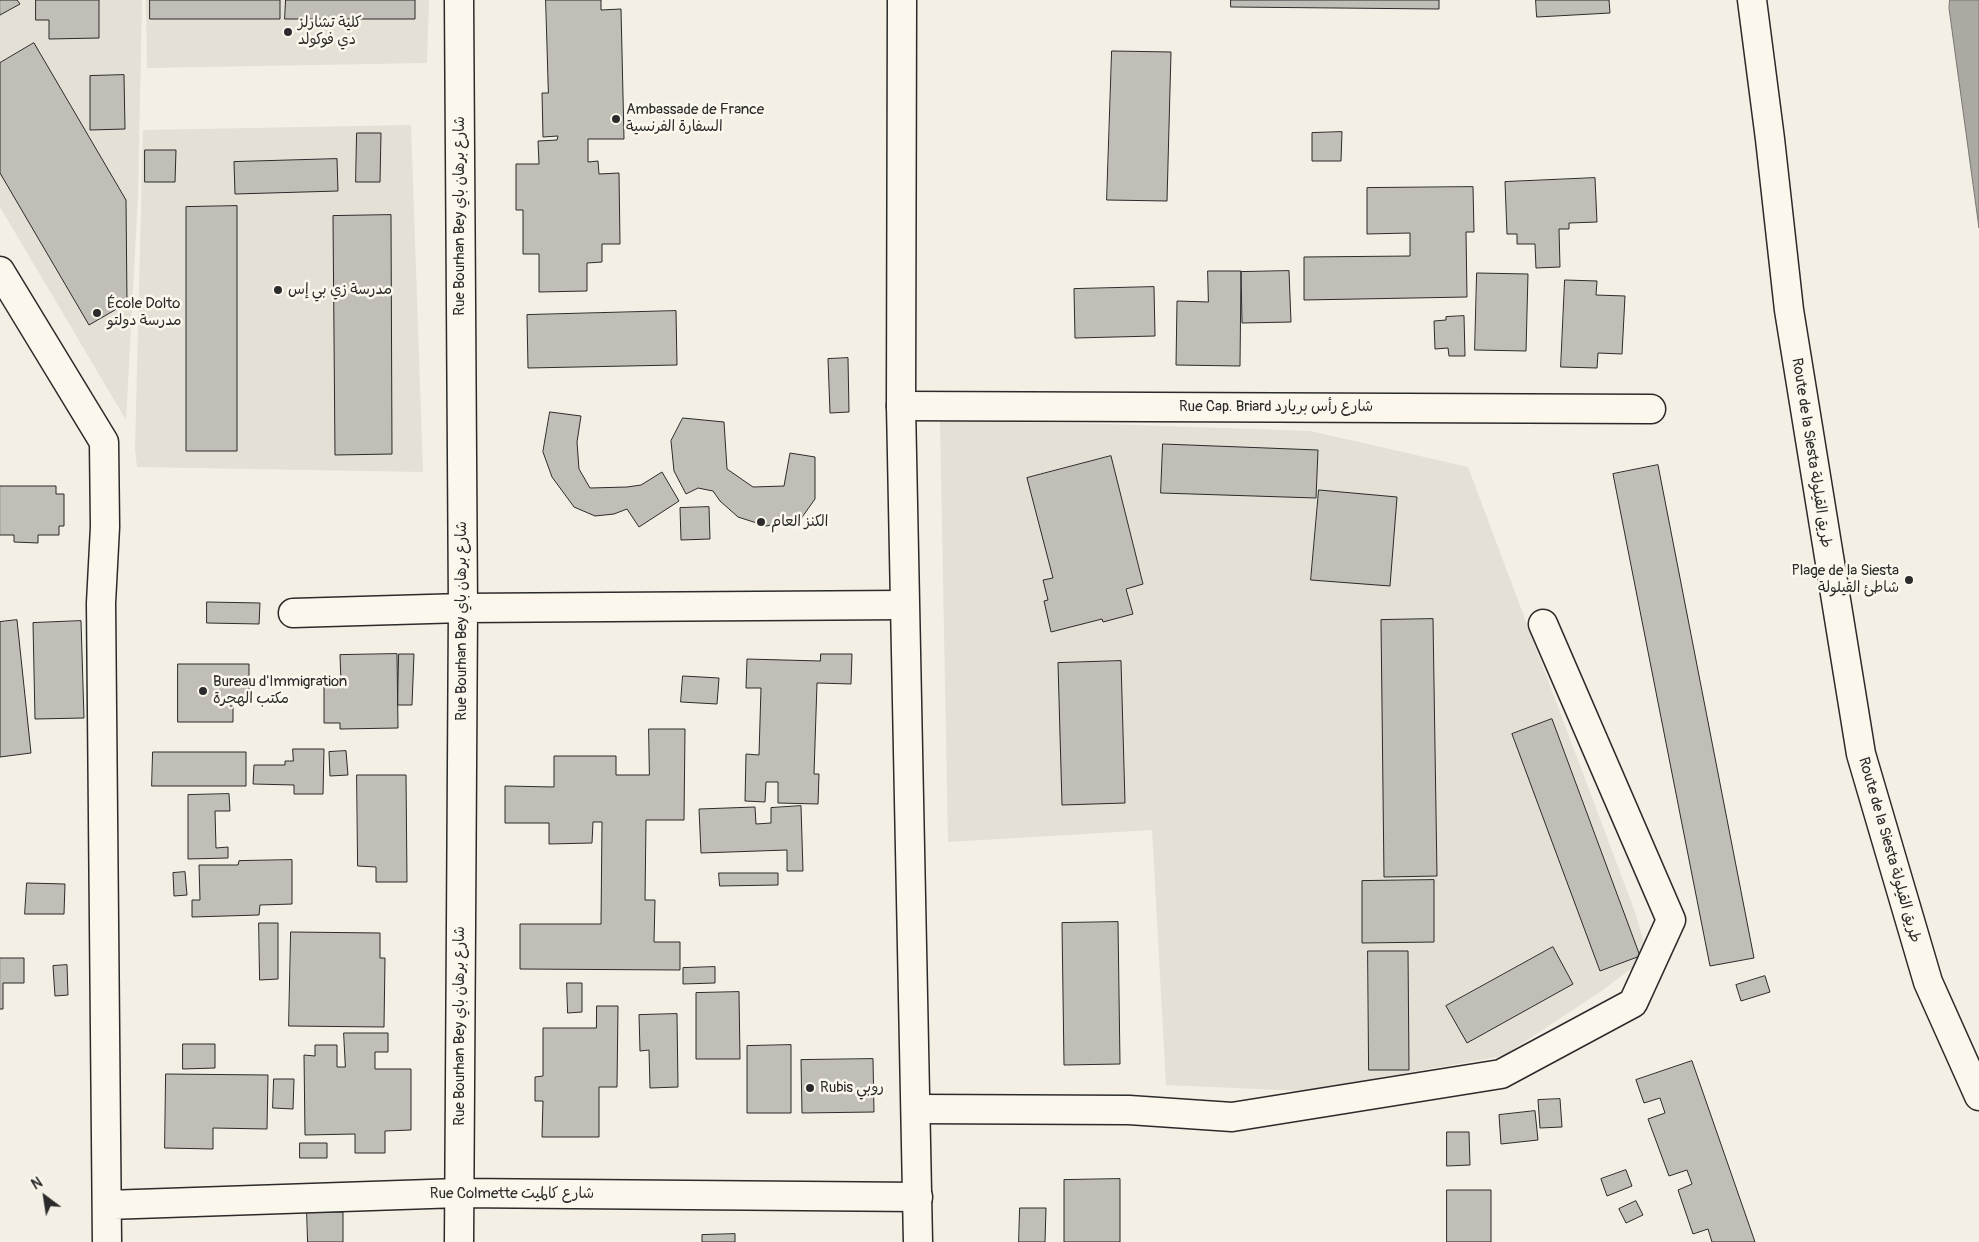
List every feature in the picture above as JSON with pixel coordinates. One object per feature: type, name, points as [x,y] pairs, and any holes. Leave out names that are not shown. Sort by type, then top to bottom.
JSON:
[{"type":"street","name":"Rue Bourhan Bey شارع برهان باي","points":[[459,0],[463,608],[459,1242]]},
{"type":"street","points":[[902,0],[901,406],[918,1242]]},
{"type":"street","name":"Route de la Siesta طريق القيلولة","points":[[1752,0],[1789,310],[1861,754],[1928,982],[1979,1096]]},
{"type":"street","points":[[0,271],[104,442],[105,527],[101,603],[106,1242]]},
{"type":"street","name":"Rue Cap. Briard شارع رأس بريارد","points":[[901,406],[1651,408]]},
{"type":"street","points":[[292,613],[463,608],[904,604]]},
{"type":"street","points":[[916,1109],[1129,1110],[1232,1117],[1501,1074],[1633,1003],[1671,920],[1542,624]]},
{"type":"street","name":"Rue Colmette شارع كالميت","points":[[107,1205],[459,1193],[918,1198]]},
{"type":"shaded area","name":"École Dolto مدرسة دولتو","points":[[0,0],[142,0],[138,196],[126,420],[0,207]]},
{"type":"shaded area","name":"كلية تشارلز دي فوكولد","points":[[146,0],[429,0],[427,63],[147,68]]},
{"type":"shaded area","points":[[1950,0],[1979,0],[1979,228],[1949,8]]},
{"type":"shaded area","name":"مدرسة زي بي إس","points":[[411,125],[423,472],[137,467],[135,449],[143,130]]},
{"type":"shaded area","points":[[940,421],[1311,431],[1468,467],[1635,912],[1648,956],[1603,990],[1503,1056],[1304,1091],[1166,1085],[1152,830],[948,842]]},
{"type":"building","points":[[0,0],[17,0],[20,4],[0,15]]},
{"type":"building","points":[[36,0],[99,0],[99,38],[49,39],[49,20],[36,20]]},
{"type":"building","points":[[150,0],[280,0],[280,19],[150,19]]},
{"type":"building","points":[[286,0],[415,0],[415,19],[285,19]]},
{"type":"building","points":[[546,0],[601,0],[601,10],[621,9],[624,139],[588,139],[588,162],[598,161],[599,174],[619,173],[620,244],[602,244],[602,262],[587,263],[587,291],[539,292],[539,254],[523,254],[523,210],[516,210],[516,164],[539,164],[538,141],[557,140],[558,136],[543,137],[542,93],[548,93]]},
{"type":"building","points":[[1231,0],[1439,0],[1439,9],[1231,7]]},
{"type":"building","points":[[1536,0],[1609,0],[1610,13],[1537,17]]},
{"type":"building","points":[[34,43],[126,200],[127,303],[89,325],[0,173],[0,63]]},
{"type":"building","points":[[1112,51],[1171,52],[1167,201],[1107,200]]},
{"type":"building","points":[[124,75],[125,129],[90,130],[90,76]]},
{"type":"building","points":[[1342,132],[1341,161],[1312,161],[1312,133]]},
{"type":"building","points":[[357,133],[381,133],[380,182],[356,182]]},
{"type":"building","points":[[145,150],[176,150],[175,182],[145,182]]},
{"type":"building","points":[[337,159],[338,191],[235,194],[234,162]]},
{"type":"building","points":[[1595,178],[1597,222],[1569,223],[1569,229],[1559,229],[1560,267],[1536,268],[1535,244],[1517,244],[1517,234],[1507,234],[1505,182]]},
{"type":"building","points":[[1473,187],[1474,232],[1466,232],[1467,297],[1304,300],[1304,257],[1410,256],[1410,233],[1367,234],[1367,188]]},
{"type":"building","points":[[237,206],[237,451],[186,451],[186,207]]},
{"type":"building","points":[[391,215],[392,454],[335,455],[333,216]]},
{"type":"building","points":[[1208,271],[1241,271],[1240,366],[1176,365],[1177,301],[1208,302]]},
{"type":"building","points":[[1289,271],[1291,322],[1242,323],[1241,272]]},
{"type":"building","points":[[1477,273],[1528,274],[1526,351],[1475,350]]},
{"type":"building","points":[[1565,280],[1597,281],[1596,295],[1625,296],[1622,354],[1598,353],[1597,368],[1561,367]]},
{"type":"building","points":[[1154,287],[1155,336],[1075,338],[1074,289]]},
{"type":"building","points":[[676,311],[677,365],[528,368],[527,315]]},
{"type":"building","points":[[1464,316],[1465,356],[1449,356],[1448,348],[1435,349],[1434,321],[1446,320],[1446,317]]},
{"type":"building","points":[[848,358],[849,412],[830,413],[828,359]]},
{"type":"building","points":[[550,412],[581,416],[577,442],[579,469],[590,488],[641,485],[662,472],[679,501],[639,527],[627,509],[614,514],[595,516],[574,507],[552,477],[543,452]]},
{"type":"building","points":[[683,418],[724,422],[727,469],[753,487],[784,486],[790,453],[815,457],[815,499],[800,520],[766,526],[738,517],[720,501],[713,491],[698,488],[686,494],[674,471],[671,441]]},
{"type":"building","points":[[1163,444],[1318,450],[1316,498],[1161,493]]},
{"type":"building","points":[[1111,456],[1143,584],[1126,589],[1133,614],[1103,622],[1102,619],[1051,632],[1044,601],[1048,600],[1043,580],[1053,578],[1027,478]]},
{"type":"building","points":[[1658,465],[1754,958],[1710,966],[1613,474]]},
{"type":"building","points":[[0,486],[56,486],[56,494],[64,494],[64,526],[59,526],[59,535],[38,535],[38,543],[14,542],[14,535],[0,535]]},
{"type":"building","points":[[1319,490],[1397,497],[1390,586],[1311,580]]},
{"type":"building","points":[[709,507],[710,539],[681,540],[680,508]]},
{"type":"building","points":[[207,602],[260,603],[259,624],[207,623]]},
{"type":"building","points":[[1433,619],[1437,876],[1384,877],[1381,620]]},
{"type":"building","points":[[17,620],[31,753],[0,757],[0,622]]},
{"type":"building","points":[[81,621],[84,718],[35,719],[33,623]]},
{"type":"building","points":[[397,654],[398,728],[340,729],[340,723],[324,723],[324,683],[341,683],[340,655]]},
{"type":"building","points":[[399,654],[414,654],[412,705],[398,705]]},
{"type":"building","points":[[821,654],[852,654],[851,684],[817,683],[814,774],[819,774],[818,804],[778,803],[778,782],[766,782],[765,802],[745,801],[746,754],[759,755],[761,688],[746,688],[747,659],[820,661]]},
{"type":"building","points":[[1121,661],[1125,803],[1062,805],[1058,663]]},
{"type":"building","points":[[178,664],[249,664],[249,703],[233,703],[233,722],[178,722]]},
{"type":"building","points":[[683,676],[719,678],[717,704],[681,702]]},
{"type":"building","points":[[1552,719],[1640,956],[1600,971],[1512,734]]},
{"type":"building","points":[[649,729],[685,729],[684,820],[646,820],[645,900],[655,900],[654,942],[680,942],[680,970],[520,969],[520,924],[601,924],[602,822],[593,822],[592,843],[549,844],[549,823],[505,823],[505,786],[554,787],[554,756],[616,756],[616,775],[649,775]]},
{"type":"building","points":[[293,749],[324,749],[323,794],[294,794],[294,785],[253,784],[254,765],[285,765],[285,761],[293,761]]},
{"type":"building","points":[[346,751],[348,775],[330,776],[329,752]]},
{"type":"building","points":[[153,752],[246,752],[246,786],[152,786]]},
{"type":"building","points":[[357,775],[406,775],[407,882],[376,882],[376,867],[358,866]]},
{"type":"building","points":[[229,794],[230,811],[215,811],[216,848],[228,847],[228,858],[188,859],[188,795]]},
{"type":"building","points":[[801,806],[803,871],[787,871],[787,850],[701,853],[699,809],[755,807],[756,824],[771,823],[771,808]]},
{"type":"building","points":[[292,860],[292,904],[260,905],[259,915],[192,917],[192,900],[200,900],[199,865],[238,865],[239,861]]},
{"type":"building","points":[[185,872],[187,895],[174,896],[173,873]]},
{"type":"building","points":[[719,873],[778,873],[778,885],[720,886]]},
{"type":"building","points":[[1434,880],[1434,942],[1362,943],[1362,881]]},
{"type":"building","points":[[27,883],[65,884],[64,914],[25,914]]},
{"type":"building","points":[[1118,922],[1120,1064],[1064,1065],[1062,923]]},
{"type":"building","points":[[259,923],[278,923],[278,979],[260,980]]},
{"type":"building","points":[[291,932],[380,933],[380,958],[385,958],[384,1027],[289,1026]]},
{"type":"building","points":[[1553,947],[1573,984],[1467,1043],[1446,1006]]},
{"type":"building","points":[[1368,951],[1408,951],[1409,1070],[1369,1070]]},
{"type":"building","points":[[0,958],[24,958],[24,983],[3,983],[3,1009],[0,1009]]},
{"type":"building","points":[[67,965],[68,995],[55,996],[53,966]]},
{"type":"building","points":[[715,967],[715,983],[683,984],[683,968]]},
{"type":"building","points":[[1765,976],[1770,992],[1741,1001],[1736,985]]},
{"type":"building","points":[[567,983],[582,983],[582,1012],[568,1013]]},
{"type":"building","points":[[739,992],[740,1059],[696,1059],[696,993]]},
{"type":"building","points":[[597,1006],[618,1006],[617,1087],[599,1087],[599,1137],[542,1137],[543,1101],[535,1101],[535,1077],[543,1076],[543,1028],[596,1028]]},
{"type":"building","points":[[677,1014],[678,1087],[650,1088],[649,1050],[640,1051],[639,1015]]},
{"type":"building","points":[[344,1033],[388,1033],[388,1052],[375,1052],[375,1069],[411,1069],[411,1130],[385,1131],[385,1153],[355,1153],[355,1134],[305,1135],[304,1055],[315,1056],[315,1045],[337,1045],[337,1067],[345,1067]]},
{"type":"building","points":[[183,1044],[215,1044],[215,1068],[183,1069]]},
{"type":"building","points":[[791,1045],[791,1113],[747,1113],[747,1046]]},
{"type":"building","points":[[873,1059],[874,1112],[802,1113],[801,1060]]},
{"type":"building","points":[[1692,1061],[1755,1242],[1712,1242],[1708,1229],[1693,1234],[1678,1190],[1692,1184],[1687,1170],[1669,1176],[1648,1119],[1665,1113],[1660,1098],[1644,1103],[1636,1080]]},
{"type":"building","points":[[166,1074],[268,1075],[267,1129],[213,1128],[213,1149],[165,1148]]},
{"type":"building","points":[[274,1079],[294,1079],[293,1109],[273,1108]]},
{"type":"building","points":[[1560,1099],[1562,1127],[1540,1128],[1538,1100]]},
{"type":"building","points":[[1535,1111],[1538,1140],[1501,1144],[1499,1115]]},
{"type":"building","points":[[1447,1132],[1469,1132],[1470,1165],[1447,1166]]},
{"type":"building","points":[[300,1143],[327,1143],[327,1158],[300,1158]]},
{"type":"building","points":[[1626,1170],[1632,1186],[1607,1196],[1601,1179]]},
{"type":"building","points":[[1120,1179],[1120,1242],[1064,1242],[1064,1180]]},
{"type":"building","points":[[1447,1190],[1491,1190],[1491,1242],[1447,1242]]},
{"type":"building","points":[[1636,1201],[1643,1215],[1626,1223],[1619,1209]]},
{"type":"building","points":[[1020,1208],[1046,1208],[1045,1242],[1019,1242]]},
{"type":"building","points":[[307,1212],[343,1212],[343,1242],[308,1242]]},
{"type":"building","points":[[735,1234],[735,1242],[702,1242],[702,1235]]},
{"type":"place","name":"كلية تشارلز دي فوكولد","points":[[288,32]]},
{"type":"place","name":"Ambassade de France السفارة الفرنسية","points":[[616,119]]},
{"type":"place","name":"مدرسة زي بي إس","points":[[278,290]]},
{"type":"place","name":"École Dolto مدرسة دولتو","points":[[97,313]]},
{"type":"place","name":"الكنز العام","points":[[761,522]]},
{"type":"place","name":"Plage de la Siesta شاطئ القيلولة","points":[[1909,580]]},
{"type":"place","name":"Bureau d'Immigration مكتب الهجرة","points":[[203,691]]},
{"type":"place","name":"Rubis روبي","points":[[810,1088]]}]
